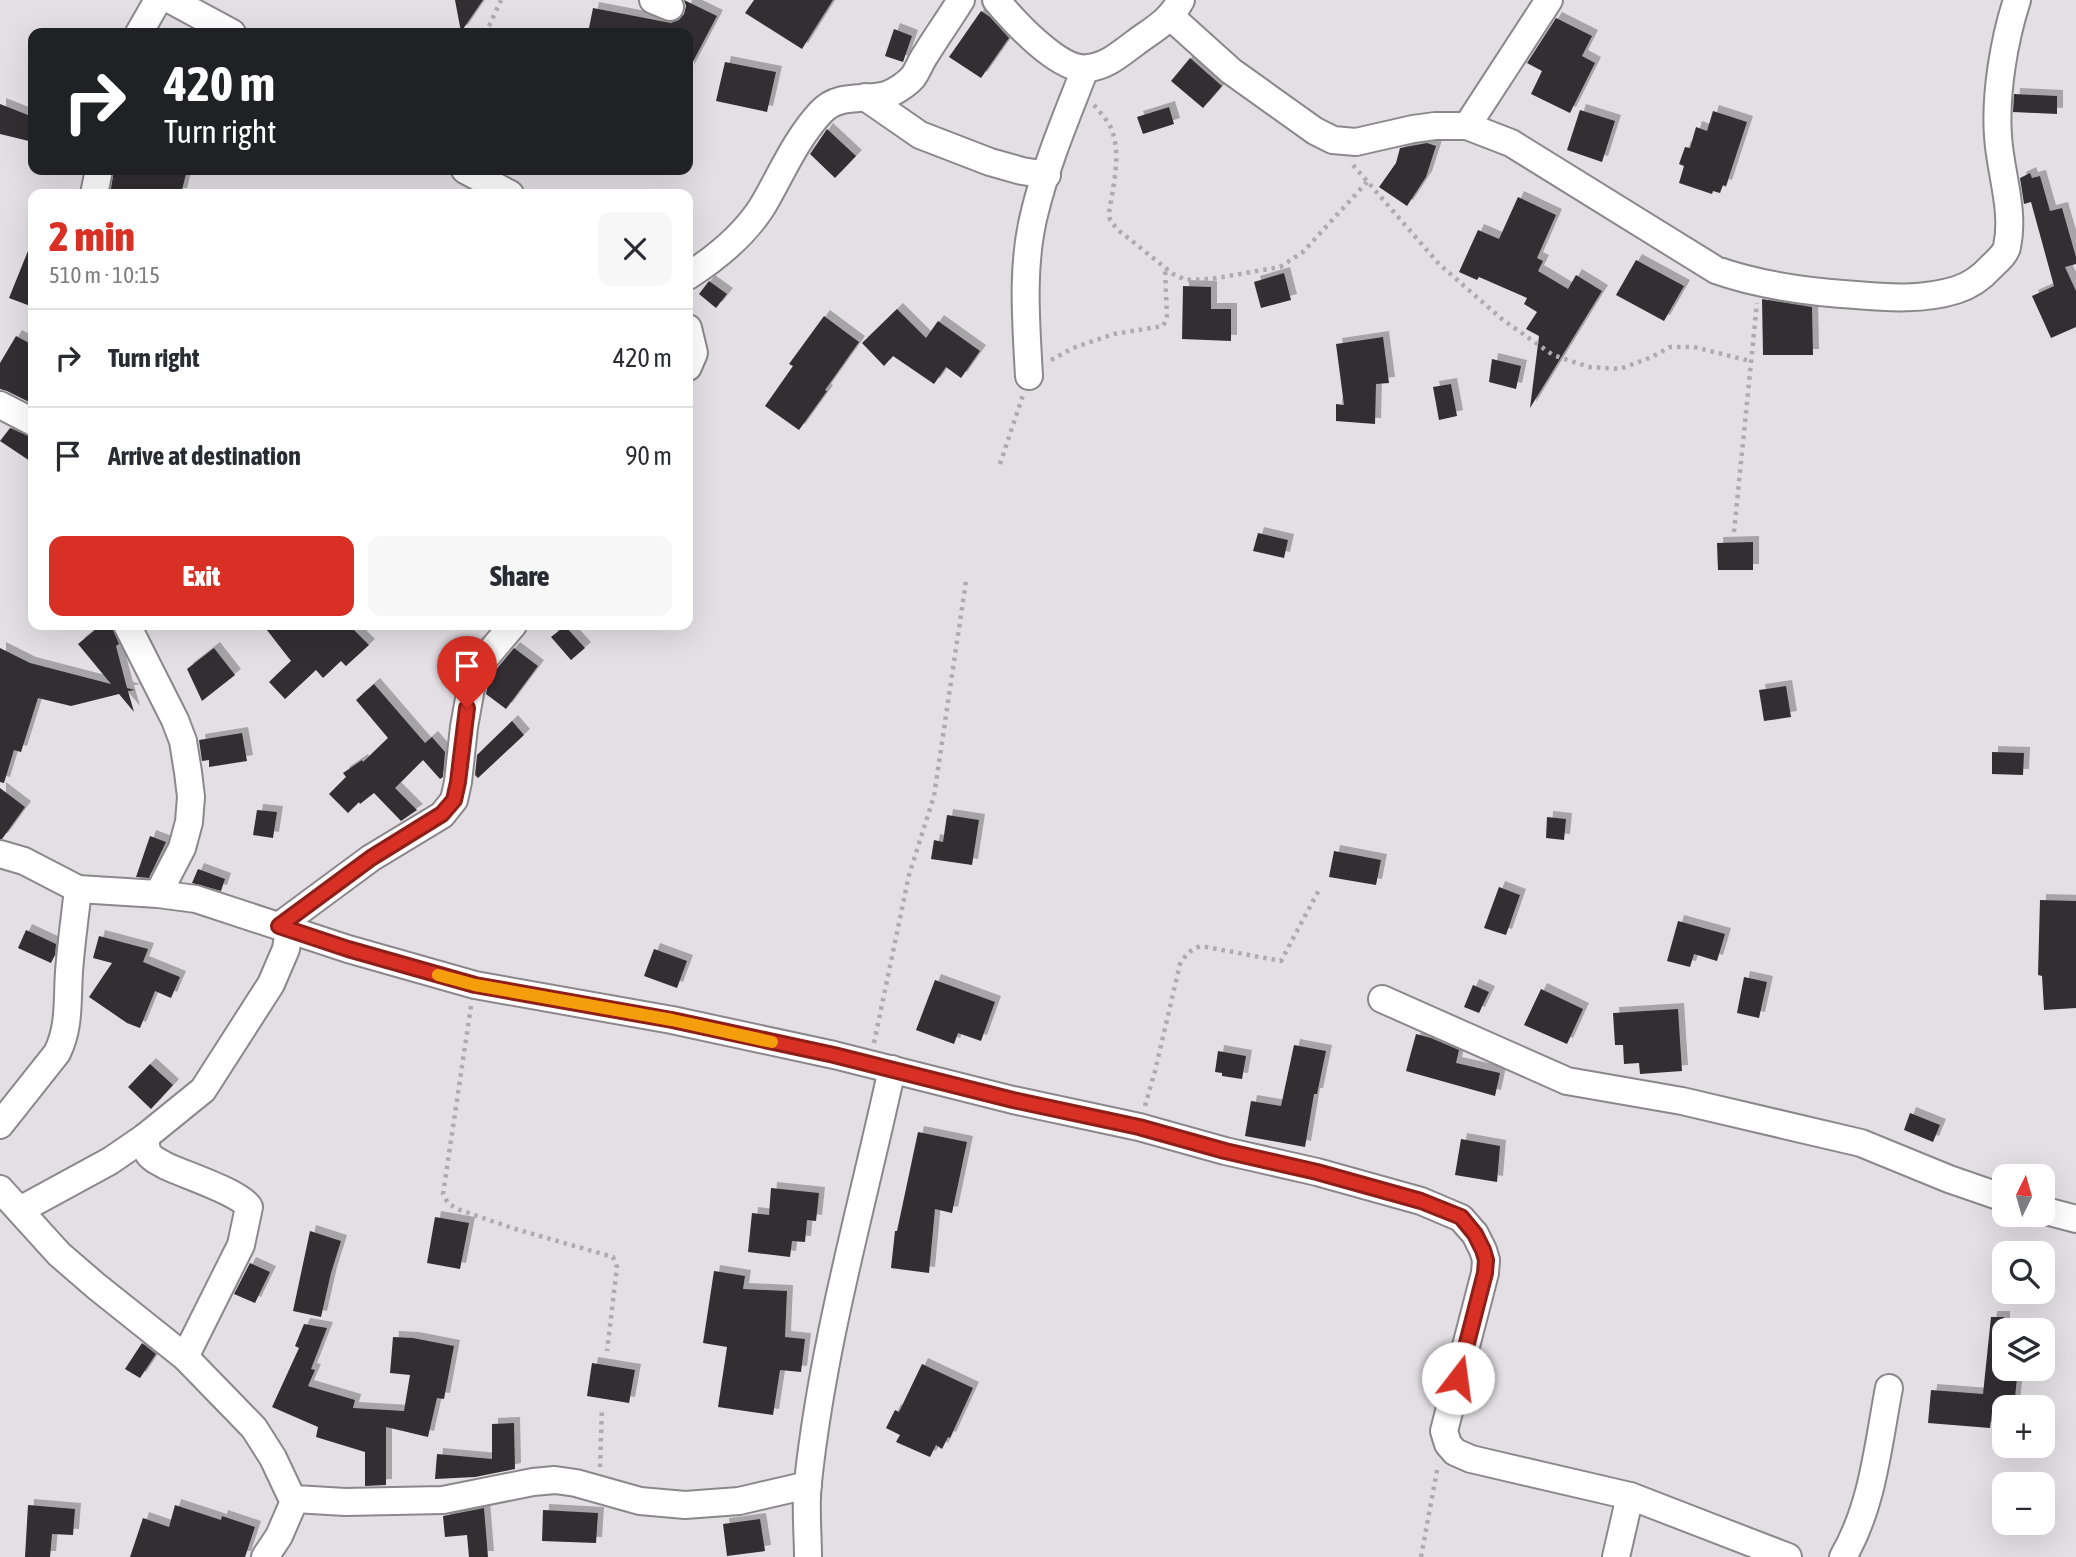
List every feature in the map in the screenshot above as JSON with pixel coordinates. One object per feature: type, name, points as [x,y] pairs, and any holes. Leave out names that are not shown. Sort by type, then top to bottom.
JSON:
[{"type":"street","points":[[142,28],[158,0]]},
{"type":"street","points":[[171,0],[223,28]]},
{"type":"street","points":[[693,272],[740,236],[761,208],[804,133],[823,110],[845,98],[888,94],[906,83],[915,75],[961,0]]},
{"type":"street","points":[[996,0],[1016,24],[1082,77]]},
{"type":"street","points":[[1467,126],[1549,0]]},
{"type":"street","points":[[1028,376],[1025,310],[1027,262],[1034,212],[1062,125],[1082,77],[1107,64],[1176,8],[1231,71],[1315,131],[1333,140],[1356,142],[1413,129],[1467,126],[1511,142],[1716,270],[1740,279],[1806,291],[1892,298],[1927,296],[1958,290],[1983,276],[2004,254],[2007,247],[2009,212],[1998,136],[1998,106],[2017,0]]},
{"type":"street","points":[[865,97],[920,135],[990,162],[1046,175]]},
{"type":"street","points":[[474,175],[501,189]]},
{"type":"street","points":[[0,405],[28,419]]},
{"type":"street","points":[[130,630],[183,741],[191,797],[189,822],[182,848],[158,894]]},
{"type":"street","points":[[284,928],[371,858],[442,814],[454,800],[474,671],[509,630]]},
{"type":"street","points":[[0,854],[23,861],[78,889],[196,899],[348,949],[475,985],[672,1020],[881,1066],[1013,1100],[1139,1127],[1421,1201],[1461,1217],[1475,1234],[1486,1260],[1485,1273],[1444,1431],[1448,1444],[1455,1452],[1471,1459],[1630,1496],[1787,1557]]},
{"type":"street","points":[[0,1125],[57,1053],[63,1040],[68,1022],[69,972],[78,889]]},
{"type":"street","points":[[20,1210],[110,1161],[145,1137],[203,1090],[271,984],[286,949],[284,928]]},
{"type":"street","points":[[1382,999],[1567,1081],[1682,1101],[1861,1143],[1992,1194]]},
{"type":"street","points":[[808,1557],[807,1485],[827,1347],[870,1169],[881,1066]]},
{"type":"street","points":[[145,1137],[147,1150],[154,1159],[237,1196],[249,1207],[241,1245],[185,1357]]},
{"type":"street","points":[[0,1189],[59,1254],[185,1357],[254,1428],[295,1499],[345,1502],[443,1500],[555,1480],[576,1483],[640,1501],[685,1504],[739,1501],[807,1485]]},
{"type":"street","points":[[2055,1213],[2076,1219]]},
{"type":"street","points":[[1843,1557],[1855,1536],[1870,1490],[1889,1388]]},
{"type":"street","points":[[1616,1557],[1630,1496]]},
{"type":"street","points":[[265,1557],[279,1536],[295,1499]]},
{"type":"path","points":[[488,28],[501,0]]},
{"type":"path","points":[[1082,77],[1110,125],[1116,144],[1110,220],[1117,229],[1165,268],[1186,280],[1211,279],[1280,267],[1303,252],[1367,182]]},
{"type":"path","points":[[1333,140],[1439,264],[1503,320],[1553,355],[1589,366],[1620,369],[1670,347],[1694,347],[1750,360]]},
{"type":"path","points":[[1000,464],[1028,376],[1073,348],[1114,334],[1163,326],[1167,318],[1165,268]]},
{"type":"path","points":[[1734,532],[1760,282]]},
{"type":"path","points":[[881,1066],[909,875],[934,796],[966,581]]},
{"type":"path","points":[[1139,1127],[1184,956],[1190,950],[1201,946],[1281,961],[1320,888]]},
{"type":"path","points":[[475,985],[443,1194],[448,1203],[457,1209],[613,1257],[617,1267],[607,1351]]},
{"type":"path","points":[[599,1489],[603,1408]]},
{"type":"path","points":[[1421,1557],[1444,1431]]},
{"type":"building","points":[[455,0],[483,0],[464,28],[460,28]]},
{"type":"building","points":[[684,0],[717,16],[693,62],[693,28],[589,28],[593,8],[671,23],[679,20],[686,6]]},
{"type":"building","points":[[754,0],[833,0],[802,49],[745,13]]},
{"type":"building","points":[[981,11],[1009,38],[981,78],[949,57]]},
{"type":"building","points":[[1556,18],[1592,36],[1582,56],[1595,63],[1570,113],[1531,94],[1542,71],[1527,63]]},
{"type":"building","points":[[894,29],[912,36],[903,62],[885,56]]},
{"type":"building","points":[[1190,58],[1222,86],[1203,108],[1171,81]]},
{"type":"building","points":[[725,62],[776,72],[767,112],[716,101]]},
{"type":"building","points":[[2014,94],[2057,96],[2057,114],[2013,112]]},
{"type":"building","points":[[0,104],[28,115],[28,141],[0,134]]},
{"type":"building","points":[[1169,107],[1174,124],[1143,134],[1137,117]]},
{"type":"building","points":[[1580,110],[1615,121],[1602,162],[1567,150]]},
{"type":"building","points":[[1713,111],[1747,122],[1726,186],[1723,185],[1720,193],[1713,191],[1712,194],[1679,183],[1684,166],[1679,164],[1685,147],[1690,148],[1696,127],[1707,131]]},
{"type":"building","points":[[827,129],[856,156],[835,178],[810,154]]},
{"type":"building","points":[[1427,143],[1436,146],[1426,177],[1407,206],[1379,187],[1396,163],[1400,148]]},
{"type":"building","points":[[2030,173],[2032,178],[2040,176],[2050,211],[2062,208],[2076,257],[2076,264],[2065,267],[2076,291],[2076,327],[2051,338],[2032,296],[2054,286],[2031,202],[2024,204],[2020,178]]},
{"type":"building","points":[[113,175],[186,175],[182,189],[111,189]]},
{"type":"building","points":[[1518,197],[1556,215],[1537,258],[1543,261],[1538,271],[1568,289],[1576,275],[1602,291],[1530,408],[1539,336],[1526,329],[1537,312],[1524,304],[1527,298],[1479,277],[1477,280],[1459,272],[1478,230],[1499,239]]},
{"type":"building","points":[[28,251],[28,305],[9,298]]},
{"type":"building","points":[[1636,260],[1684,286],[1664,321],[1616,295]]},
{"type":"building","points":[[1284,273],[1291,300],[1261,308],[1254,282]]},
{"type":"building","points":[[709,281],[727,294],[716,308],[699,294]]},
{"type":"building","points":[[1183,286],[1211,287],[1211,309],[1231,309],[1231,341],[1182,339]]},
{"type":"building","points":[[1762,299],[1812,307],[1813,355],[1763,355]]},
{"type":"building","points":[[897,309],[926,338],[938,321],[980,351],[961,378],[946,367],[934,384],[893,356],[884,366],[862,343]]},
{"type":"building","points":[[824,316],[859,342],[799,430],[765,406],[793,366],[789,364]]},
{"type":"building","points":[[16,336],[28,342],[28,402],[0,389],[0,363]]},
{"type":"building","points":[[1383,337],[1389,383],[1376,384],[1375,424],[1336,421],[1336,404],[1344,405],[1336,344]]},
{"type":"building","points":[[1492,359],[1521,366],[1516,389],[1489,382]]},
{"type":"building","points":[[1451,384],[1457,416],[1439,420],[1433,387]]},
{"type":"building","points":[[10,428],[28,436],[28,460],[0,441]]},
{"type":"building","points":[[1258,533],[1288,540],[1284,558],[1253,551]]},
{"type":"building","points":[[1753,542],[1753,570],[1718,570],[1717,543]]},
{"type":"building","points":[[95,630],[113,630],[119,644],[116,646],[127,688],[135,690],[128,691],[134,712],[119,694],[71,706],[38,698],[21,752],[14,750],[4,783],[0,782],[0,648],[30,663],[111,684],[78,644]]},
{"type":"building","points":[[267,630],[354,630],[369,645],[346,666],[341,661],[323,678],[316,670],[285,699],[269,682],[291,661]]},
{"type":"building","points":[[560,630],[569,630],[585,648],[571,660],[551,637]]},
{"type":"building","points":[[214,648],[235,675],[202,701],[187,669]]},
{"type":"building","points":[[514,648],[538,666],[506,709],[486,694],[489,678]]},
{"type":"building","points":[[374,684],[425,743],[432,737],[445,752],[443,777],[440,779],[423,760],[395,788],[417,810],[401,821],[374,793],[348,813],[329,794],[346,777],[343,773],[362,760],[363,762],[388,738],[356,700]]},
{"type":"building","points":[[1786,686],[1791,717],[1764,721],[1759,690]]},
{"type":"building","points":[[512,721],[524,735],[478,778],[475,775],[477,755]]},
{"type":"building","points":[[242,733],[247,761],[209,767],[209,760],[202,761],[199,740]]},
{"type":"building","points":[[1992,752],[2024,753],[2023,775],[1992,774]]},
{"type":"building","points":[[0,788],[25,807],[2,839],[0,839]]},
{"type":"building","points":[[257,810],[277,812],[273,838],[253,835]]},
{"type":"building","points":[[947,815],[979,820],[972,865],[931,859],[934,840],[943,842]]},
{"type":"building","points":[[1547,817],[1566,819],[1564,840],[1546,838]]},
{"type":"building","points":[[150,836],[166,842],[149,878],[136,877]]},
{"type":"building","points":[[1334,851],[1381,860],[1376,885],[1329,877]]},
{"type":"building","points":[[198,869],[225,879],[221,891],[192,883]]},
{"type":"building","points":[[1499,887],[1520,895],[1506,935],[1484,928]]},
{"type":"building","points":[[2040,900],[2076,901],[2076,1008],[2044,1010],[2042,976],[2038,975]]},
{"type":"building","points":[[1678,921],[1725,934],[1717,961],[1694,954],[1690,967],[1667,961]]},
{"type":"building","points":[[26,930],[56,944],[51,963],[18,948]]},
{"type":"building","points":[[99,936],[148,949],[143,962],[180,977],[171,998],[155,991],[140,1028],[127,1023],[89,997],[112,963],[93,958]]},
{"type":"building","points":[[654,949],[687,961],[677,988],[644,976]]},
{"type":"building","points":[[1744,977],[1767,982],[1759,1018],[1737,1013]]},
{"type":"building","points":[[935,980],[995,1002],[981,1041],[958,1033],[954,1044],[916,1030]]},
{"type":"building","points":[[1473,985],[1489,992],[1479,1013],[1464,1007]]},
{"type":"building","points":[[1541,989],[1583,1009],[1567,1044],[1524,1025]]},
{"type":"building","points":[[1678,1009],[1682,1071],[1640,1074],[1639,1063],[1624,1064],[1623,1045],[1615,1045],[1613,1013]]},
{"type":"building","points":[[1416,1034],[1459,1050],[1456,1063],[1500,1073],[1495,1096],[1406,1071]]},
{"type":"building","points":[[1294,1045],[1326,1051],[1317,1094],[1314,1094],[1305,1147],[1245,1136],[1251,1101],[1281,1106]]},
{"type":"building","points":[[1218,1051],[1246,1056],[1242,1079],[1222,1076],[1222,1073],[1215,1072]]},
{"type":"building","points":[[150,1064],[173,1085],[151,1109],[128,1087]]},
{"type":"building","points":[[1910,1113],[1940,1125],[1933,1142],[1904,1130]]},
{"type":"building","points":[[918,1132],[967,1142],[952,1213],[935,1209],[929,1273],[891,1268],[895,1231]]},
{"type":"building","points":[[1461,1139],[1500,1146],[1497,1182],[1455,1175]]},
{"type":"building","points":[[771,1188],[819,1193],[816,1221],[807,1220],[805,1242],[792,1241],[790,1257],[748,1252],[752,1213],[769,1215]]},
{"type":"building","points":[[435,1217],[469,1223],[460,1269],[427,1263]]},
{"type":"building","points":[[310,1231],[341,1241],[321,1317],[293,1311]]},
{"type":"building","points":[[250,1263],[270,1272],[255,1303],[234,1294]]},
{"type":"building","points":[[714,1271],[745,1276],[743,1289],[787,1291],[785,1337],[805,1339],[801,1372],[780,1370],[773,1415],[718,1407],[727,1347],[703,1343]]},
{"type":"building","points":[[1991,1317],[2004,1317],[1992,1318],[1992,1381],[2017,1381],[2015,1395],[1992,1395],[1990,1428],[1928,1423],[1931,1390],[1983,1394]]},
{"type":"building","points":[[304,1324],[327,1328],[311,1369],[315,1370],[308,1386],[355,1400],[353,1408],[404,1411],[410,1375],[390,1373],[393,1337],[454,1346],[444,1399],[437,1398],[428,1437],[386,1427],[386,1485],[365,1486],[365,1452],[316,1437],[318,1427],[272,1407],[299,1348],[295,1346]]},
{"type":"building","points":[[142,1343],[156,1354],[140,1378],[125,1369]]},
{"type":"building","points":[[592,1363],[635,1370],[629,1403],[587,1396]]},
{"type":"building","points":[[922,1364],[973,1388],[950,1438],[948,1437],[942,1449],[936,1445],[930,1457],[896,1442],[900,1435],[886,1428],[895,1410],[899,1412]]},
{"type":"building","points":[[514,1423],[515,1469],[475,1477],[435,1479],[437,1454],[492,1459],[492,1424]]},
{"type":"building","points":[[28,1505],[75,1509],[73,1535],[52,1534],[50,1557],[25,1557]]},
{"type":"building","points":[[175,1505],[221,1520],[222,1516],[255,1527],[245,1557],[130,1557],[143,1518],[169,1527]]},
{"type":"building","points":[[484,1508],[488,1557],[469,1557],[467,1535],[445,1537],[443,1516]]},
{"type":"building","points":[[543,1510],[598,1513],[596,1543],[542,1541]]},
{"type":"building","points":[[760,1519],[765,1551],[727,1556],[723,1524]]},
{"type":"slow traffic","points":[[438,975],[475,985],[672,1020],[772,1042]]},
{"type":"route","points":[[467,708],[454,800],[442,814],[371,858],[279,926],[348,949],[475,985],[672,1020],[834,1055],[1013,1100],[1139,1127],[1421,1201],[1461,1217],[1475,1234],[1486,1260],[1458,1378]]}]
